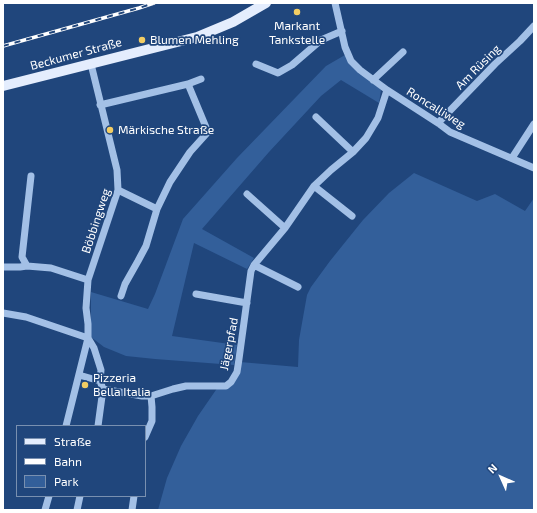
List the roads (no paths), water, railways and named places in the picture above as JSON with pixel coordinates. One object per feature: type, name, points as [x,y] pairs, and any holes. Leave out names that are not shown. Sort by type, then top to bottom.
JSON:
[{"type":"main road","name":"Beckumer Straße","points":[[3,86],[197,37],[233,22],[266,3]]},
{"type":"street","name":"Roncalliweg","points":[[335,3],[345,47],[351,61],[360,70],[450,132],[534,168]]},
{"type":"street","name":"Am Rüsing","points":[[438,123],[534,26]]},
{"type":"street","points":[[256,64],[278,73],[292,65],[321,40],[342,31]]},
{"type":"street","points":[[373,80],[403,52]]},
{"type":"street","name":"Böbbingweg","points":[[66,425],[88,338],[86,308],[88,280],[118,190],[117,170],[91,64]]},
{"type":"street","points":[[100,105],[188,84],[201,79]]},
{"type":"street","points":[[121,296],[146,246],[157,209],[170,182],[190,152],[208,132],[188,84]]},
{"type":"street","name":"Jägerpfad","points":[[151,396],[186,386],[226,386],[231,382],[236,372],[251,271],[254,265],[285,228],[314,186],[353,152],[366,138],[378,118],[387,90]]},
{"type":"street","points":[[316,117],[353,152]]},
{"type":"street","points":[[512,158],[534,124]]},
{"type":"street","points":[[27,266],[22,257],[31,176]]},
{"type":"street","points":[[314,186],[352,216]]},
{"type":"street","points":[[118,190],[157,209]]},
{"type":"street","points":[[247,194],[285,228]]},
{"type":"street","points":[[254,265],[298,287]]},
{"type":"street","points":[[3,267],[20,268],[27,266],[51,268],[88,280]]},
{"type":"street","name":"Jägerpfad","points":[[196,294],[247,303]]},
{"type":"street","points":[[3,313],[26,318],[88,338]]},
{"type":"street","name":"Böbbingweg","points":[[88,338],[94,348],[101,370],[100,381],[103,389]]},
{"type":"street","points":[[79,375],[100,381]]},
{"type":"street","points":[[98,425],[103,389],[142,396],[151,396],[152,421],[146,435]]},
{"type":"street","points":[[45,510],[49,497]]},
{"type":"street","points":[[77,510],[80,497]]},
{"type":"street","points":[[132,510],[134,497]]},
{"type":"railway","points":[[3,46],[154,3]]},
{"type":"place","name":"Markant Tankstelle","points":[[297,12]]},
{"type":"place","name":"Blumen Mehling","points":[[142,40]]},
{"type":"place","name":"Märkische Straße","points":[[110,130]]},
{"type":"place","name":"Pizzeria Bella Italia","points":[[85,385]]}]
